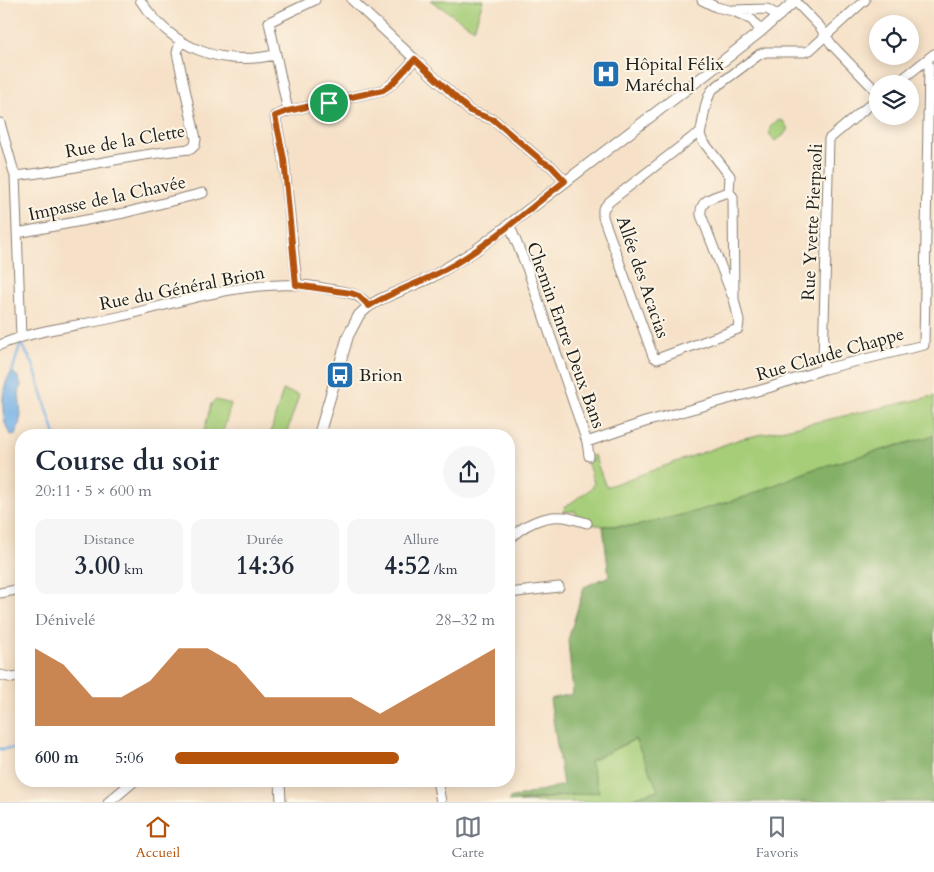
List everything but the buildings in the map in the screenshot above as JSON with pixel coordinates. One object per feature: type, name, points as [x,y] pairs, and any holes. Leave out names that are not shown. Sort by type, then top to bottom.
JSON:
[{"type":"street","points":[[140,0],[160,26],[180,41],[206,54],[255,59],[275,55]]},
{"type":"street","points":[[288,111],[269,22],[315,0]]},
{"type":"street","points":[[352,0],[470,111],[494,120],[542,161],[551,166],[565,181]]},
{"type":"street","points":[[702,0],[716,7],[732,10],[767,9],[778,16]]},
{"type":"street","points":[[321,429],[348,336],[360,315],[369,306],[459,262],[761,31],[796,0],[820,27],[832,45],[869,84]]},
{"type":"street","points":[[700,134],[704,123],[708,97],[713,90],[760,54],[766,52],[804,52],[810,50],[865,0]]},
{"type":"street","points":[[732,10],[752,20],[761,31]]},
{"type":"street","name":"Rue de la Clette","points":[[15,176],[152,152],[191,148],[195,145],[196,139],[177,53],[180,41]]},
{"type":"street","points":[[907,75],[930,57]]},
{"type":"street","name":"Rue Claude Chappe","points":[[587,442],[645,422],[768,388],[824,369],[924,344],[930,57]]},
{"type":"street","points":[[296,285],[284,159],[275,116],[288,111],[383,90],[392,84],[415,59]]},
{"type":"street","name":"Rue Yvette Pierpaoli","points":[[824,369],[829,139],[869,106]]},
{"type":"street","points":[[0,123],[15,176],[21,336]]},
{"type":"street","name":"Allée des Acacias","points":[[729,192],[704,203],[700,208],[734,299],[740,321],[738,329],[660,359],[655,358],[603,217],[603,209],[609,202],[694,136],[700,134],[702,140],[730,176],[729,192],[733,197],[734,299]]},
{"type":"street","name":"Impasse de la Chavée","points":[[17,233],[124,212],[203,193]]},
{"type":"street","name":"Chemin Entre Deux Bans","points":[[509,224],[587,442],[589,456]]},
{"type":"street","name":"Rue du Général Brion","points":[[0,345],[21,336],[117,317],[235,290],[263,286],[296,285],[351,293],[359,296],[369,306]]},
{"type":"street","points":[[515,535],[524,527],[544,518],[566,517],[587,523]]},
{"type":"street","points":[[515,592],[559,587]]},
{"type":"street","points":[[0,593],[15,592]]},
{"type":"street","points":[[0,675],[15,677]]},
{"type":"street","points":[[109,802],[127,787]]},
{"type":"street","points":[[280,787],[281,802]]},
{"type":"street","points":[[438,787],[441,802]]},
{"type":"green space","points":[[430,0],[483,0],[474,29]]},
{"type":"green space","points":[[780,120],[784,122],[788,129],[783,136],[774,141],[769,131],[773,124]]},
{"type":"green space","points":[[283,390],[299,395],[288,429],[272,429]]},
{"type":"green space","points":[[934,396],[934,437],[814,469],[745,497],[636,526],[603,526],[587,523],[575,511],[563,512],[565,507],[592,488],[594,483],[586,458],[594,455],[606,487],[740,439]]},
{"type":"green space","points":[[216,400],[231,404],[224,429],[205,429],[211,404]]},
{"type":"green space","points":[[934,437],[934,802],[633,802],[633,798],[658,790],[635,739],[590,761],[599,792],[509,802],[509,799],[563,785],[550,699],[573,694],[568,640],[584,587],[609,576],[603,526],[636,526],[697,511],[745,497],[814,469]]},
{"type":"green space","points":[[636,739],[658,790],[633,798],[633,802],[519,802],[598,792],[590,761]]},
{"type":"water","points":[[12,372],[18,377],[21,385],[19,393],[21,416],[18,429],[15,429],[15,435],[11,435],[7,429],[3,412],[5,385]]},
{"type":"waterway","points":[[21,344],[33,364],[53,429]]},
{"type":"waterway","points":[[12,372],[20,345]]},
{"type":"waterway","points":[[0,749],[15,748]]},
{"type":"place","name":"Hôpital Félix Maréchal","points":[[606,74]]},
{"type":"place","name":"Brion","points":[[340,375]]},
{"type":"route","points":[[415,59],[470,111],[494,120],[542,161],[551,166],[565,181],[459,262],[369,306],[359,296],[351,293],[296,285],[284,159],[275,116],[288,111],[329,103],[383,90],[392,84],[415,59]]}]
